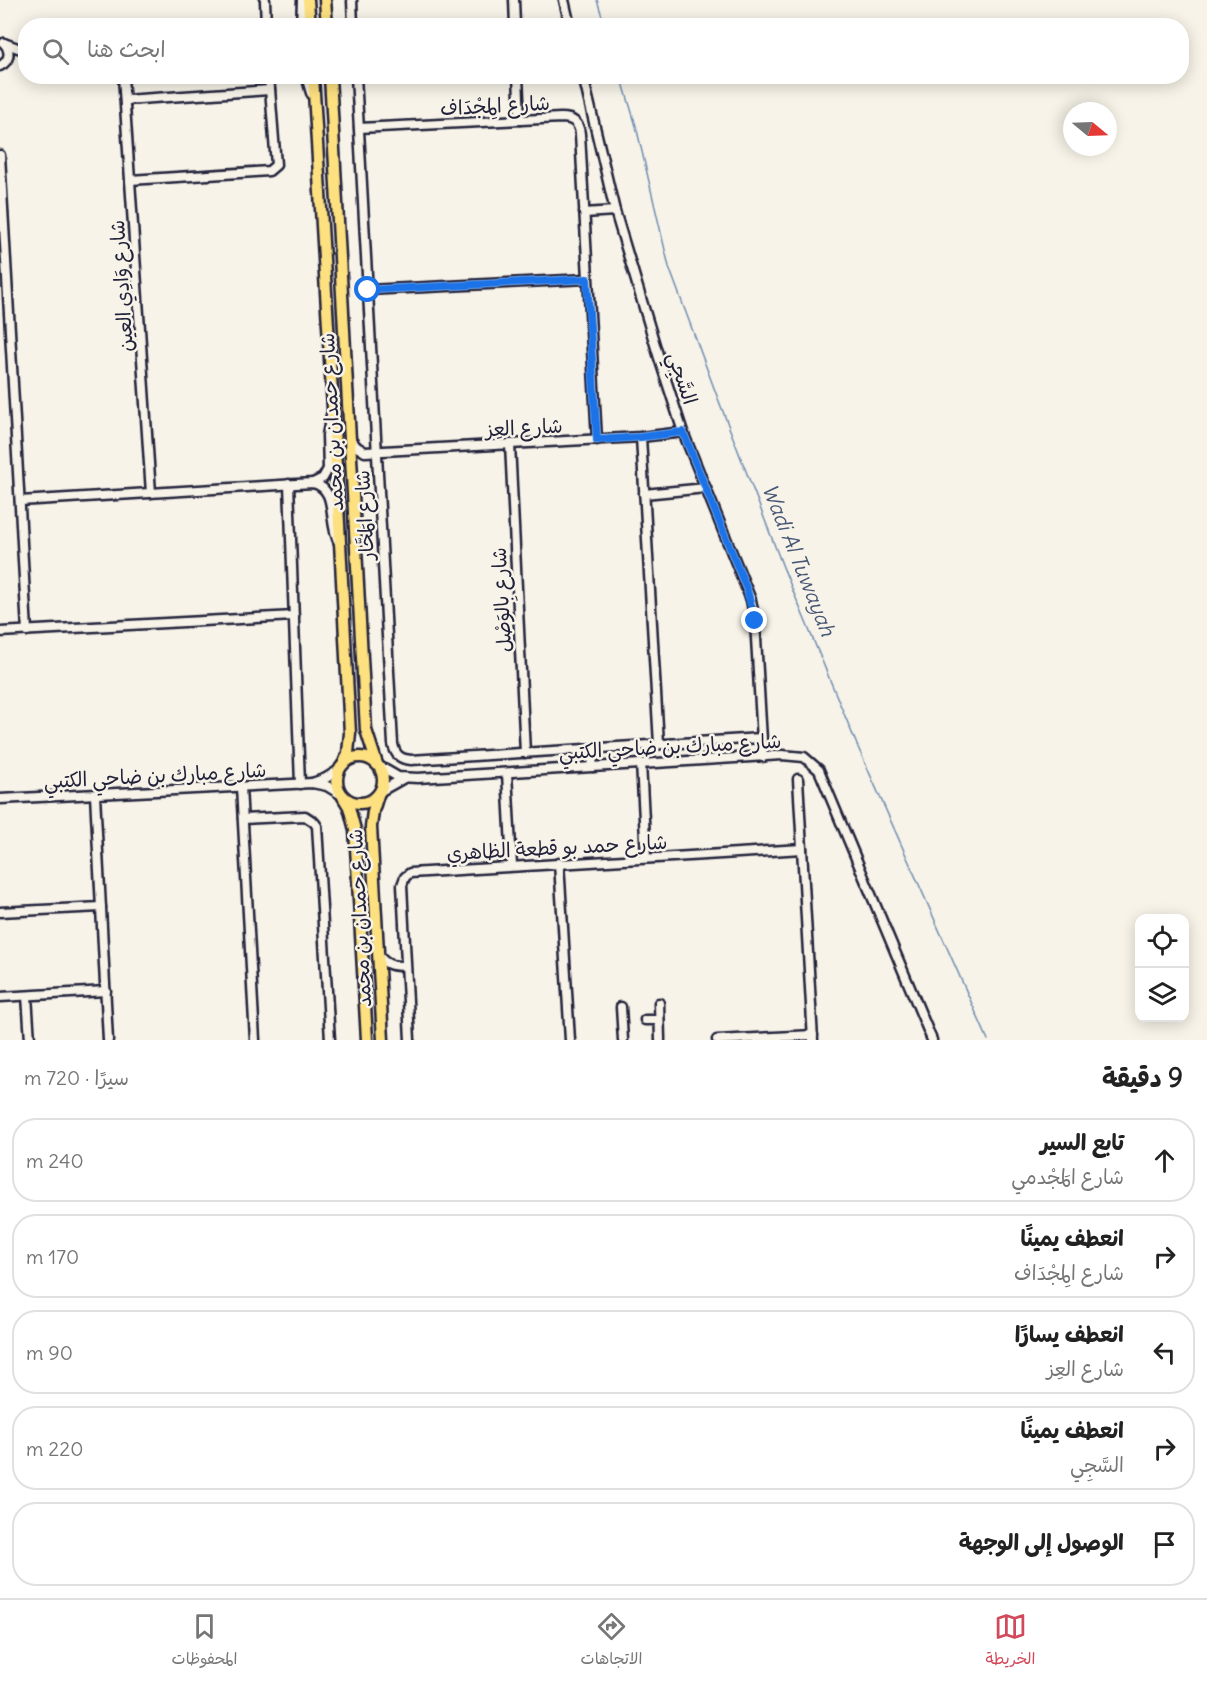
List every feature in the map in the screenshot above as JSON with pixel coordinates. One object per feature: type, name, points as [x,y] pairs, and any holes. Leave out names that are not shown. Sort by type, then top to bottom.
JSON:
[{"type":"main road","points":[[308,0],[309,18]]},
{"type":"main road","points":[[325,0],[326,18]]},
{"type":"main road","name":"شارع حمدان بن محمد","points":[[313,84],[350,732],[348,753],[342,766]]},
{"type":"main road","name":"شارع حمدان بن محمد","points":[[330,84],[366,730],[378,765]]},
{"type":"main road","points":[[364,757],[378,765],[383,778],[380,793],[365,804],[357,804],[342,796],[336,782],[342,766],[350,759],[364,757]]},
{"type":"main road","name":"شارع حمدان بن محمد","points":[[380,793],[373,811],[371,827],[383,1040]]},
{"type":"main road","name":"شارع حمدان بن محمد","points":[[342,796],[349,807],[355,830],[367,1040]]},
{"type":"street","points":[[265,0],[266,18]]},
{"type":"street","points":[[301,18],[302,0]]},
{"type":"street","points":[[352,0],[353,18]]},
{"type":"street","points":[[514,0],[515,18]]},
{"type":"street","points":[[564,0],[568,18]]},
{"type":"street","points":[[1,41],[18,48]]},
{"type":"street","points":[[0,72],[8,52],[1,41]]},
{"type":"street","points":[[4,64],[18,56]]},
{"type":"street","name":"شارع وَادِي العين","points":[[124,84],[152,493]]},
{"type":"street","points":[[130,180],[269,171],[276,165],[270,84]]},
{"type":"street","points":[[309,84],[314,101]]},
{"type":"street","name":"شارع المَحَّار","points":[[356,84],[392,732],[396,754],[411,760],[761,738]]},
{"type":"street","points":[[518,84],[520,120]]},
{"type":"street","name":"السَّجِي","points":[[586,84],[615,211],[636,286],[683,432],[753,610],[763,757]]},
{"type":"street","points":[[125,99],[270,90]]},
{"type":"street","name":"شارع المِجْدَاف","points":[[359,128],[565,118],[573,120],[578,126],[597,440]]},
{"type":"street","points":[[0,156],[27,631]]},
{"type":"street","points":[[585,213],[615,211]]},
{"type":"street","points":[[368,290],[587,279]]},
{"type":"street","points":[[313,483],[323,478],[328,469],[327,435],[333,409]]},
{"type":"street","name":"شارع العِز","points":[[365,452],[597,440],[683,432]]},
{"type":"street","points":[[641,437],[659,744]]},
{"type":"street","points":[[351,440],[365,452],[351,465]]},
{"type":"street","name":"شارع بِالوَصْل","points":[[510,444],[525,753]]},
{"type":"street","points":[[20,501],[313,483],[328,491],[333,528],[339,544]]},
{"type":"street","points":[[289,484],[300,784]]},
{"type":"street","points":[[644,494],[706,488]]},
{"type":"street","points":[[0,633],[294,616]]},
{"type":"street","points":[[591,749],[592,767]]},
{"type":"street","name":"شارع مبارك بن ضاحي الكتبي","points":[[378,765],[391,774],[404,778],[763,757],[797,756],[809,760],[819,770],[932,1040]]},
{"type":"street","points":[[640,764],[646,858]]},
{"type":"street","name":"شارع مبارك بن ضاحي الكتبي","points":[[0,799],[312,783],[326,778],[342,766]]},
{"type":"street","points":[[507,773],[512,866]]},
{"type":"street","name":"شارع مبارك بن ضاحي الكتبي","points":[[380,793],[404,778]]},
{"type":"street","points":[[717,1040],[813,1037],[798,779]]},
{"type":"street","name":"شارع مبارك بن ضاحي الكتبي","points":[[312,783],[327,786],[342,796]]},
{"type":"street","points":[[241,787],[255,1040]]},
{"type":"street","points":[[94,795],[108,1040]]},
{"type":"street","points":[[243,819],[305,816],[317,826],[330,1040]]},
{"type":"street","name":"شارع حمد بو قطعة الظاهري","points":[[410,1040],[402,885],[407,874],[802,849]]},
{"type":"street","points":[[559,863],[570,1040]]},
{"type":"street","points":[[0,912],[101,907]]},
{"type":"street","points":[[379,956],[385,963],[405,966]]},
{"type":"street","points":[[380,978],[393,966]]},
{"type":"street","points":[[0,997],[106,992]]},
{"type":"street","points":[[27,996],[30,1040]]},
{"type":"street","points":[[659,1003],[660,1040]]},
{"type":"street","points":[[621,1007],[623,1040]]},
{"type":"street","points":[[645,1020],[659,1020]]},
{"type":"waterway","name":"Wadi Al Tuwayah","points":[[597,0],[603,18]]},
{"type":"waterway","name":"Wadi Al Tuwayah","points":[[623,84],[636,126],[669,267],[717,396],[783,567],[857,745],[988,1040]]},
{"type":"route","points":[[368,290],[587,279],[597,440],[683,432],[751,600],[755,621]]}]
